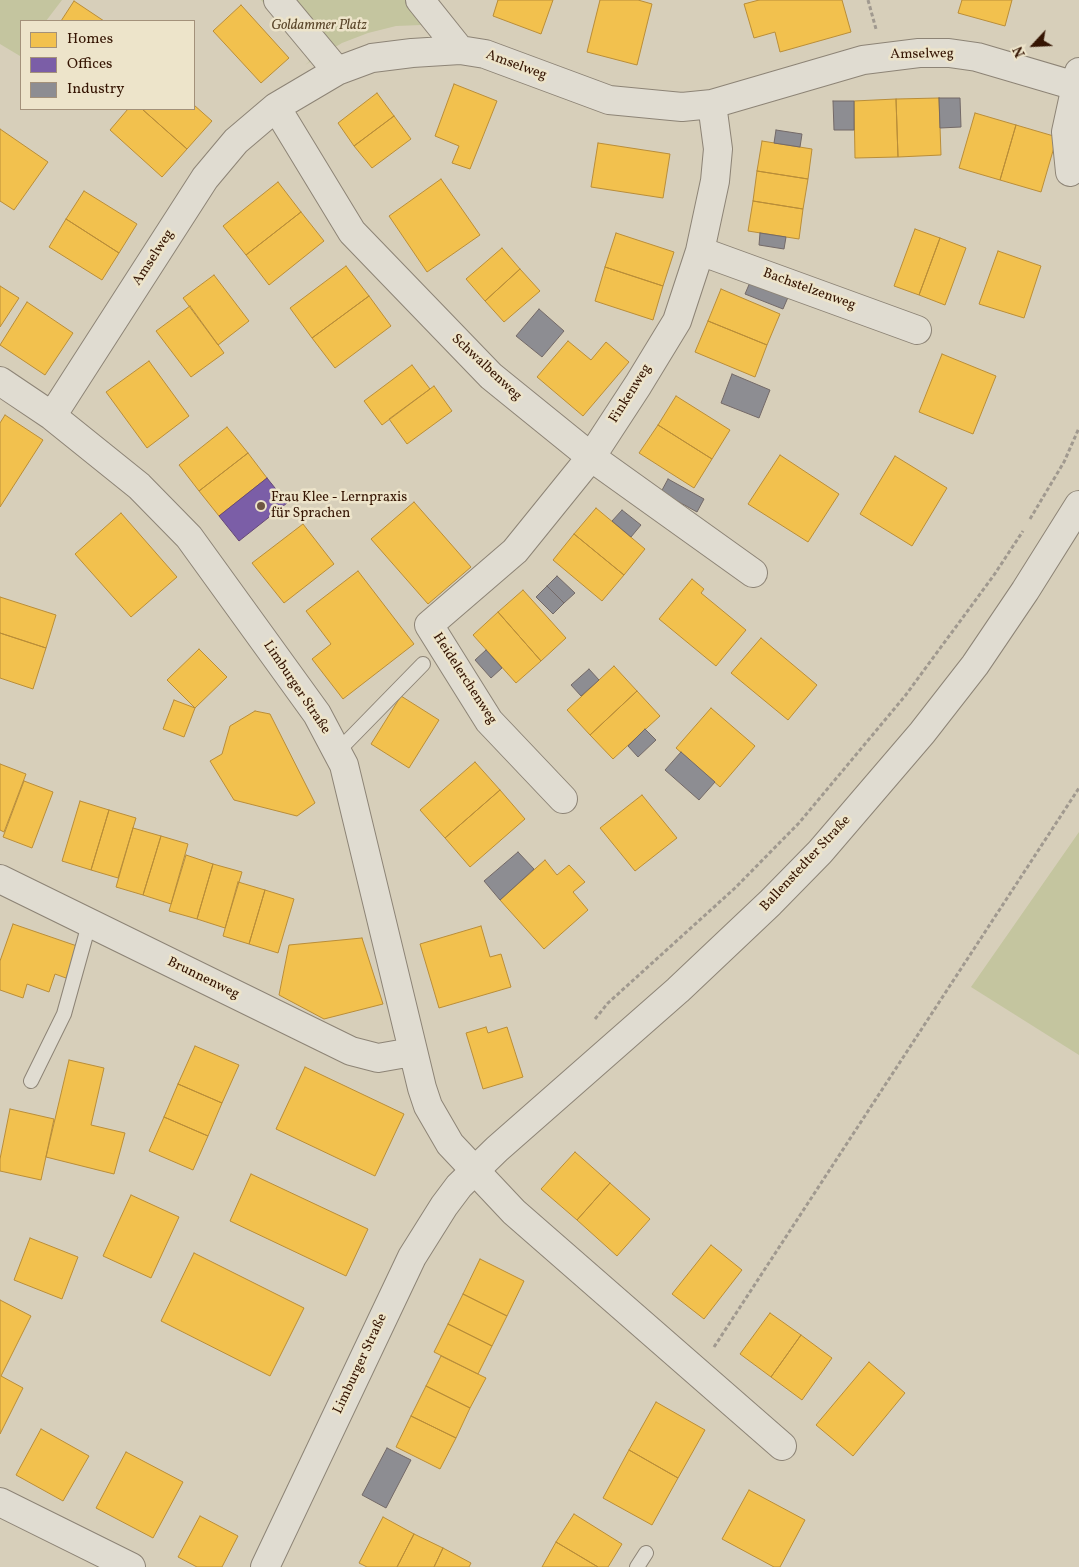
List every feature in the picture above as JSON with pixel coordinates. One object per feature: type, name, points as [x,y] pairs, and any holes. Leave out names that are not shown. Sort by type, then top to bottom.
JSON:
[{"type":"street","points":[[278,0],[337,71]]},
{"type":"street","points":[[420,0],[460,50]]},
{"type":"street","name":"Amselweg","points":[[52,416],[205,178],[236,141],[276,107],[337,71],[372,58],[460,50],[506,60],[562,84],[609,100],[647,106],[682,107],[712,104],[863,60],[919,53],[950,53],[1078,82]]},
{"type":"street","points":[[1070,172],[1066,132],[1078,82]]},
{"type":"street","name":"Finkenweg","points":[[429,625],[515,551],[591,457],[638,385],[676,321],[700,251],[715,181],[718,149],[712,104]]},
{"type":"street","name":"Schwalbenweg","points":[[276,107],[352,232],[491,376],[591,457],[753,573]]},
{"type":"street","name":"Bachstelzenweg","points":[[700,251],[917,330]]},
{"type":"street","name":"Limburger Straße","points":[[0,380],[52,416],[140,486],[189,537],[317,714],[344,765],[412,1052],[428,1106],[450,1144],[514,1212],[782,1446]]},
{"type":"street","name":"Ballenstedter Straße","points":[[474,1171],[678,990],[770,903],[820,852],[910,747],[975,665],[1025,591],[1079,505]]},
{"type":"street","name":"Heidelerchenweg","points":[[429,625],[489,721],[563,799]]},
{"type":"street","name":"Brunnenweg","points":[[0,879],[351,1051],[378,1058],[412,1052]]},
{"type":"street","name":"Limburger Straße","points":[[265,1567],[412,1257],[444,1206],[474,1171]]},
{"type":"street","points":[[0,1502],[131,1567]]},
{"type":"lane","points":[[337,752],[423,664]]},
{"type":"lane","points":[[32,1081],[64,1014],[89,924]]},
{"type":"lane","points":[[637,1567],[646,1553]]},
{"type":"path","points":[[1029,522],[1064,462],[1079,428]]},
{"type":"path","points":[[591,1025],[608,1004],[736,888],[799,823],[905,696],[994,575],[1024,530]]},
{"type":"path","points":[[698,1372],[1079,788]]},
{"type":"green space","points":[[0,0],[62,0],[47,20],[20,20],[20,56],[0,44]]},
{"type":"green space","name":"Goldammer Platz","points":[[261,0],[435,0],[447,24],[396,26],[368,33],[342,43],[305,65],[309,62],[307,52]]},
{"type":"green space","points":[[1079,832],[1079,1055],[971,987]]},
{"type":"building: Homes","points":[[498,0],[553,0],[541,34],[493,16]]},
{"type":"building: Homes","points":[[600,0],[638,0],[652,4],[637,65],[587,52]]},
{"type":"building: Homes","points":[[759,0],[842,0],[851,32],[780,52],[775,32],[754,38],[744,4]]},
{"type":"building: Homes","points":[[962,0],[1012,0],[1005,26],[958,13]]},
{"type":"building: Homes","points":[[74,1],[102,20],[62,20]]},
{"type":"building: Homes","points":[[241,5],[289,58],[261,83],[213,31]]},
{"type":"building: Homes","points":[[454,84],[497,101],[470,169],[452,163],[459,146],[435,136]]},
{"type":"building: Homes","points":[[377,93],[394,116],[354,146],[338,123]]},
{"type":"building: Homes","points":[[939,98],[941,155],[898,157],[896,99]]},
{"type":"building: Homes","points":[[896,99],[898,157],[855,158],[854,101]]},
{"type":"building: Homes","points":[[195,106],[212,121],[187,149],[143,110],[195,110]]},
{"type":"building: Homes","points":[[127,110],[143,110],[187,149],[162,177],[110,130]]},
{"type":"building: Homes","points":[[975,113],[1016,125],[1000,180],[959,168]]},
{"type":"building: Homes","points":[[394,116],[411,139],[372,168],[354,146]]},
{"type":"building: Homes","points":[[1016,125],[1057,137],[1041,192],[1000,180]]},
{"type":"building: Homes","points":[[0,129],[48,162],[14,210],[0,201]]},
{"type":"building: Homes","points":[[762,141],[812,149],[808,179],[757,171]]},
{"type":"building: Homes","points":[[598,143],[670,154],[663,198],[591,187]]},
{"type":"building: Homes","points":[[757,171],[808,179],[803,209],[753,201]]},
{"type":"building: Homes","points":[[441,179],[480,235],[427,272],[389,216]]},
{"type":"building: Homes","points":[[278,182],[301,212],[246,255],[223,226]]},
{"type":"building: Homes","points":[[84,191],[137,224],[119,253],[66,219]]},
{"type":"building: Homes","points":[[753,201],[803,209],[799,239],[748,231]]},
{"type":"building: Homes","points":[[301,212],[324,241],[269,285],[246,255]]},
{"type":"building: Homes","points":[[66,219],[119,253],[102,280],[49,247]]},
{"type":"building: Homes","points":[[915,229],[940,238],[919,295],[894,286]]},
{"type":"building: Homes","points":[[616,233],[674,252],[663,286],[605,267]]},
{"type":"building: Homes","points":[[940,238],[966,248],[945,305],[919,295]]},
{"type":"building: Homes","points":[[502,248],[520,269],[485,301],[466,279]]},
{"type":"building: Homes","points":[[998,251],[1041,266],[1024,318],[979,304]]},
{"type":"building: Homes","points":[[346,266],[369,296],[312,338],[290,308]]},
{"type":"building: Homes","points":[[605,267],[663,286],[653,320],[595,301]]},
{"type":"building: Homes","points":[[520,269],[540,291],[504,322],[485,301]]},
{"type":"building: Homes","points":[[214,275],[249,321],[218,345],[183,298]]},
{"type":"building: Homes","points":[[0,286],[19,298],[0,327]]},
{"type":"building: Homes","points":[[721,289],[780,314],[767,345],[708,321]]},
{"type":"building: Homes","points":[[369,296],[391,326],[335,368],[312,338]]},
{"type":"building: Homes","points":[[27,302],[73,333],[45,375],[0,345]]},
{"type":"building: Homes","points":[[190,306],[224,353],[191,377],[156,331]]},
{"type":"building: Homes","points":[[708,321],[767,345],[755,377],[695,352]]},
{"type":"building: Homes","points":[[568,341],[591,360],[606,342],[629,362],[583,416],[537,377]]},
{"type":"building: Homes","points":[[942,354],[996,376],[973,434],[919,412]]},
{"type":"building: Homes","points":[[149,361],[189,416],[147,448],[106,392]]},
{"type":"building: Homes","points":[[412,365],[430,389],[382,425],[364,401]]},
{"type":"building: Homes","points":[[434,386],[452,411],[407,444],[389,419]]},
{"type":"building: Homes","points":[[676,396],[730,430],[712,459],[658,425]]},
{"type":"building: Homes","points":[[5,415],[43,440],[0,507],[0,423]]},
{"type":"building: Homes","points":[[658,425],[712,459],[694,488],[639,453]]},
{"type":"building: Homes","points":[[227,427],[248,453],[199,491],[179,465]]},
{"type":"building: Homes","points":[[248,453],[267,478],[219,516],[199,491]]},
{"type":"building: Homes","points":[[780,455],[839,494],[808,542],[748,504]]},
{"type":"building: Homes","points":[[895,456],[947,488],[912,546],[860,514]]},
{"type":"building: Homes","points":[[414,502],[471,567],[428,604],[371,539]]},
{"type":"building: Homes","points":[[596,508],[645,549],[624,575],[574,534]]},
{"type":"building: Homes","points":[[121,513],[177,577],[131,617],[75,554]]},
{"type":"building: Homes","points":[[303,524],[334,564],[284,603],[252,563]]},
{"type":"building: Homes","points":[[574,534],[624,575],[602,601],[553,560]]},
{"type":"building: Homes","points":[[358,571],[414,644],[343,699],[312,659],[331,644],[306,611]]},
{"type":"building: Homes","points":[[692,579],[704,589],[701,593],[746,630],[716,666],[659,619]]},
{"type":"building: Homes","points":[[523,590],[566,638],[541,661],[498,612]]},
{"type":"building: Homes","points":[[0,597],[56,615],[46,648],[0,633]]},
{"type":"building: Homes","points":[[498,612],[541,661],[516,683],[473,635]]},
{"type":"building: Homes","points":[[0,633],[46,648],[33,689],[0,678]]},
{"type":"building: Homes","points":[[761,638],[817,685],[788,720],[731,673]]},
{"type":"building: Homes","points":[[199,649],[227,677],[195,708],[167,680]]},
{"type":"building: Homes","points":[[614,666],[637,691],[590,735],[567,710]]},
{"type":"building: Homes","points":[[637,691],[660,716],[613,759],[590,735]]},
{"type":"building: Homes","points":[[401,696],[439,720],[409,768],[371,744]]},
{"type":"building: Homes","points":[[174,700],[195,708],[184,737],[163,729]]},
{"type":"building: Homes","points":[[711,708],[755,746],[720,787],[676,748]]},
{"type":"building: Homes","points":[[255,711],[270,714],[315,803],[297,816],[234,800],[210,761],[222,754],[230,726]]},
{"type":"building: Homes","points":[[475,762],[500,790],[445,838],[420,810]]},
{"type":"building: Homes","points":[[0,764],[26,774],[4,832],[0,830]]},
{"type":"building: Homes","points":[[24,781],[53,792],[32,848],[3,837]]},
{"type":"building: Homes","points":[[500,790],[525,819],[470,867],[445,838]]},
{"type":"building: Homes","points":[[642,795],[677,838],[635,871],[600,828]]},
{"type":"building: Homes","points":[[80,801],[109,810],[91,870],[62,861]]},
{"type":"building: Homes","points":[[109,810],[136,818],[118,878],[91,870]]},
{"type":"building: Homes","points":[[133,828],[161,836],[143,895],[116,887]]},
{"type":"building: Homes","points":[[161,836],[188,844],[171,904],[143,895]]},
{"type":"building: Homes","points":[[186,855],[213,864],[197,919],[169,911]]},
{"type":"building: Homes","points":[[545,860],[557,875],[569,865],[585,882],[573,892],[588,910],[544,949],[500,900]]},
{"type":"building: Homes","points":[[213,864],[242,872],[225,928],[197,919]]},
{"type":"building: Homes","points":[[238,882],[265,890],[249,944],[223,936]]},
{"type":"building: Homes","points":[[265,890],[294,899],[278,953],[249,944]]},
{"type":"building: Homes","points":[[13,924],[77,946],[66,978],[55,974],[49,992],[27,984],[23,998],[0,990],[0,961]]},
{"type":"building: Homes","points":[[481,926],[490,957],[501,954],[511,987],[439,1008],[420,944]]},
{"type":"building: Homes","points":[[362,938],[383,1004],[324,1019],[279,995],[289,945]]},
{"type":"building: Homes","points":[[486,1027],[488,1033],[507,1027],[523,1077],[483,1089],[466,1033]]},
{"type":"building: Homes","points":[[195,1046],[239,1065],[222,1103],[178,1084]]},
{"type":"building: Homes","points":[[69,1060],[104,1068],[91,1125],[125,1133],[114,1174],[46,1157]]},
{"type":"building: Homes","points":[[305,1067],[404,1114],[375,1176],[276,1129]]},
{"type":"building: Homes","points":[[178,1084],[222,1103],[208,1136],[164,1117]]},
{"type":"building: Homes","points":[[10,1109],[54,1119],[41,1180],[0,1171],[0,1159]]},
{"type":"building: Homes","points":[[164,1117],[208,1136],[193,1170],[149,1151]]},
{"type":"building: Homes","points":[[575,1152],[610,1183],[577,1220],[541,1189]]},
{"type":"building: Homes","points":[[251,1174],[368,1229],[346,1276],[230,1221]]},
{"type":"building: Homes","points":[[610,1183],[650,1219],[617,1256],[577,1220]]},
{"type":"building: Homes","points":[[131,1195],[179,1217],[151,1278],[103,1256]]},
{"type":"building: Homes","points":[[30,1238],[78,1257],[62,1299],[14,1280]]},
{"type":"building: Homes","points":[[711,1245],[742,1270],[704,1319],[672,1294]]},
{"type":"building: Homes","points":[[194,1253],[304,1308],[270,1376],[161,1321]]},
{"type":"building: Homes","points":[[480,1259],[524,1281],[507,1316],[463,1294]]},
{"type":"building: Homes","points":[[463,1294],[507,1316],[492,1346],[448,1324]]},
{"type":"building: Homes","points":[[0,1300],[31,1316],[1,1376],[23,1388],[0,1434]]},
{"type":"building: Homes","points":[[770,1313],[801,1335],[771,1377],[740,1354]]},
{"type":"building: Homes","points":[[448,1324],[492,1346],[478,1374],[434,1352]]},
{"type":"building: Homes","points":[[801,1335],[832,1358],[802,1400],[771,1377]]},
{"type":"building: Homes","points":[[441,1356],[486,1378],[470,1408],[426,1386]]},
{"type":"building: Homes","points":[[869,1362],[905,1393],[853,1456],[816,1425]]},
{"type":"building: Homes","points":[[426,1386],[470,1408],[456,1438],[411,1416]]},
{"type":"building: Homes","points":[[656,1402],[705,1430],[678,1478],[629,1450]]},
{"type":"building: Homes","points":[[411,1416],[456,1438],[440,1469],[396,1447]]},
{"type":"building: Homes","points":[[41,1429],[89,1456],[63,1501],[16,1475]]},
{"type":"building: Homes","points":[[629,1450],[678,1478],[652,1525],[603,1498]]},
{"type":"building: Homes","points":[[126,1452],[183,1482],[153,1538],[96,1508]]},
{"type":"building: Homes","points":[[749,1490],[805,1520],[780,1567],[774,1567],[722,1539]]},
{"type":"building: Homes","points":[[574,1514],[622,1544],[608,1567],[598,1567],[556,1542]]},
{"type":"building: Homes","points":[[200,1516],[238,1536],[222,1567],[197,1567],[178,1557]]},
{"type":"building: Homes","points":[[383,1517],[414,1534],[397,1567],[367,1567],[359,1563]]},
{"type":"building: Homes","points":[[414,1534],[443,1548],[434,1567],[397,1567]]},
{"type":"building: Homes","points":[[556,1542],[598,1567],[542,1567]]},
{"type":"building: Homes","points":[[443,1548],[471,1563],[469,1567],[434,1567]]},
{"type":"building: Offices","points":[[267,478],[287,503],[239,541],[219,516]]},
{"type":"building: Industry","points":[[939,98],[960,98],[961,127],[940,128]]},
{"type":"building: Industry","points":[[833,101],[854,101],[854,130],[834,130]]},
{"type":"building: Industry","points":[[776,130],[802,134],[800,147],[774,143]]},
{"type":"building: Industry","points":[[760,233],[786,237],[784,249],[759,245]]},
{"type":"building: Industry","points":[[751,280],[789,295],[783,309],[745,294]]},
{"type":"building: Industry","points":[[539,309],[564,331],[542,357],[516,336]]},
{"type":"building: Industry","points":[[732,374],[770,390],[759,418],[721,403]]},
{"type":"building: Industry","points":[[668,479],[704,499],[697,512],[661,492]]},
{"type":"building: Industry","points":[[622,510],[641,525],[631,537],[612,521]]},
{"type":"building: Industry","points":[[557,576],[575,593],[564,603],[547,586]]},
{"type":"building: Industry","points":[[547,586],[564,603],[553,614],[536,597]]},
{"type":"building: Industry","points":[[486,650],[502,668],[491,678],[475,660]]},
{"type":"building: Industry","points":[[589,669],[599,680],[581,696],[571,685]]},
{"type":"building: Industry","points":[[645,729],[656,740],[638,757],[628,746]]},
{"type":"building: Industry","points":[[681,752],[715,782],[699,800],[665,770]]},
{"type":"building: Industry","points":[[518,852],[534,869],[500,900],[484,881]]},
{"type":"building: Industry","points":[[387,1448],[411,1460],[386,1508],[362,1495]]},
{"type":"place","name":"Frau Klee - Lernpraxis für Sprachen","points":[[261,506]]}]
